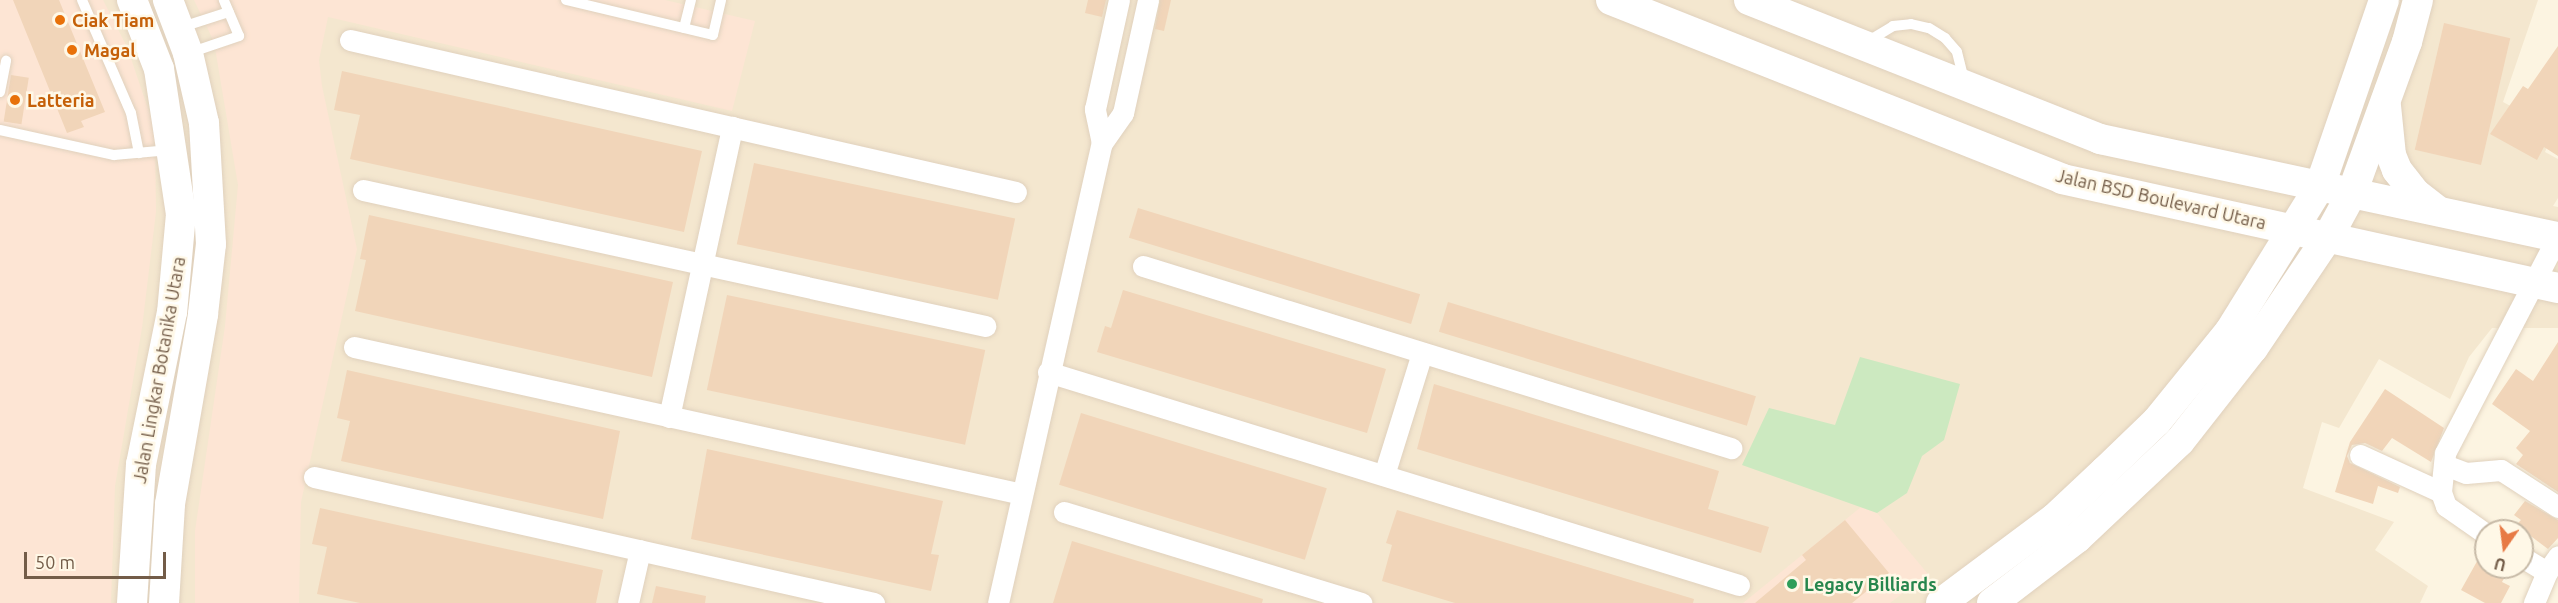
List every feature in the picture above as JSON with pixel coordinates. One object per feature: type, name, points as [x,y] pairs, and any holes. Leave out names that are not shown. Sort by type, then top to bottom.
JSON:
[{"type":"street","name":"Jalan Lingkar Botanika Utara","points":[[132,0],[159,69],[173,149],[181,214],[178,271],[141,464],[132,603]]},
{"type":"street","name":"Jalan Lingkar Botanika Utara","points":[[164,603],[165,547],[175,471],[203,314],[211,244],[204,123],[183,41],[168,0]]},
{"type":"street","points":[[1102,143],[1095,109],[1119,0]]},
{"type":"street","points":[[998,603],[1048,372],[1102,143],[1123,113],[1148,0]]},
{"type":"street","name":"Jalan BSD Boulevard Utara","points":[[1611,0],[2062,179],[2547,285]]},
{"type":"street","points":[[1749,0],[2100,139],[2558,237],[2547,285],[2445,453],[2441,492],[2447,509],[2474,526]]},
{"type":"street","points":[[1941,603],[2055,518],[2157,421],[2230,331],[2320,186],[2384,0]]},
{"type":"street","points":[[1992,603],[2077,538],[2180,441],[2253,348],[2328,237],[2352,193],[2386,100],[2418,0]]},
{"type":"street","points":[[350,40],[1016,192]]},
{"type":"street","points":[[1107,54],[1134,61]]},
{"type":"street","points":[[2386,100],[2391,155],[2397,170],[2415,193],[2438,211]]},
{"type":"street","points":[[669,417],[732,127]]},
{"type":"street","points":[[363,190],[985,326]]},
{"type":"street","points":[[1143,266],[1731,448]]},
{"type":"street","points":[[354,347],[1022,494]]},
{"type":"street","points":[[1384,475],[1422,353]]},
{"type":"street","points":[[1048,372],[1739,585]]},
{"type":"street","points":[[2360,455],[2441,492]]},
{"type":"street","points":[[141,464],[175,471]]},
{"type":"street","points":[[2445,465],[2466,473],[2501,470],[2558,507]]},
{"type":"street","points":[[314,477],[874,603]]},
{"type":"street","points":[[1064,512],[1324,598],[1361,603]]},
{"type":"street","points":[[628,603],[640,550]]},
{"type":"street","points":[[2534,559],[2553,564],[2534,603]]},
{"type":"lane","points":[[82,0],[131,113],[139,153]]},
{"type":"lane","points":[[183,41],[239,36],[224,0]]},
{"type":"lane","points":[[566,0],[713,35],[721,0]]},
{"type":"lane","points":[[684,28],[691,0]]},
{"type":"lane","points":[[183,41],[229,12]]},
{"type":"lane","points":[[1862,45],[1893,26],[1911,24],[1929,28],[1945,38],[1957,52],[1965,87]]},
{"type":"lane","points":[[0,92],[6,61]]},
{"type":"lane","points":[[0,130],[114,155],[173,149]]},
{"type":"shaded area","points":[[0,0],[2538,0],[2503,102],[2554,129],[2545,152],[2558,159],[2558,198],[2553,206],[2558,207],[2558,328],[2492,328],[2469,357],[2450,399],[2379,359],[2339,428],[2322,422],[2303,488],[2394,522],[2375,550],[2428,586],[2420,603],[0,603]]},
{"type":"shaded area","points":[[0,0],[103,0],[127,47],[155,129],[156,212],[142,328],[115,486],[111,603],[0,603]]},
{"type":"shaded area","points":[[194,0],[665,0],[755,21],[732,111],[328,17],[319,60],[322,86],[357,249],[301,502],[299,603],[195,603],[195,531],[225,326],[238,185],[214,42]]},
{"type":"shaded area","points":[[1861,507],[1877,513],[1928,574],[1890,603],[1743,603]]},
{"type":"green space","points":[[1860,357],[1960,384],[1944,440],[1922,456],[1907,493],[1877,513],[1742,465],[1769,408],[1835,425]]},
{"type":"building","points":[[13,0],[59,0],[105,112],[81,121],[84,127],[67,133]]},
{"type":"building","points":[[1088,0],[1106,0],[1102,17],[1085,13]]},
{"type":"building","points":[[1160,0],[1171,0],[1164,31],[1155,29]]},
{"type":"building","points":[[2444,23],[2510,38],[2481,165],[2415,150]]},
{"type":"building","points":[[2558,46],[2558,156],[2544,147],[2537,160],[2490,134],[2523,86],[2528,89]]},
{"type":"building","points":[[342,71],[702,151],[684,232],[350,159],[360,115],[334,110]]},
{"type":"building","points":[[11,75],[29,78],[21,124],[4,121]]},
{"type":"building","points":[[754,163],[1015,219],[998,300],[737,244]]},
{"type":"building","points":[[1138,208],[1420,294],[1411,324],[1129,238]]},
{"type":"building","points":[[369,215],[673,282],[652,377],[355,311],[366,260],[360,259]]},
{"type":"building","points":[[1123,290],[1386,369],[1367,433],[1097,352],[1105,326],[1111,328]]},
{"type":"building","points":[[727,295],[985,350],[965,445],[707,390]]},
{"type":"building","points":[[1448,302],[1756,396],[1747,426],[1439,332]]},
{"type":"building","points":[[2558,342],[2558,492],[2516,464],[2523,455],[2516,448],[2530,431],[2492,404],[2516,369],[2533,381]]},
{"type":"building","points":[[347,370],[620,431],[603,519],[341,461],[350,421],[337,418]]},
{"type":"building","points":[[1434,384],[1719,471],[1708,509],[1769,527],[1761,553],[1417,449]]},
{"type":"building","points":[[2385,389],[2444,428],[2431,462],[2392,438],[2382,451],[2365,443],[2352,445],[2347,456],[2350,463],[2400,487],[2398,493],[2378,486],[2373,504],[2335,492],[2350,442]]},
{"type":"building","points":[[1081,413],[1327,488],[1305,560],[1059,485]]},
{"type":"building","points":[[707,449],[943,501],[931,554],[939,555],[931,591],[691,539]]},
{"type":"building","points":[[2525,501],[2558,520],[2558,538],[2548,549],[2534,538],[2534,519],[2520,519],[2514,515]]},
{"type":"building","points":[[320,508],[603,570],[596,603],[360,603],[317,594],[327,547],[312,544]]},
{"type":"building","points":[[1397,510],[1694,599],[1693,603],[1455,603],[1382,581],[1392,545],[1386,543]]},
{"type":"building","points":[[1845,520],[1889,573],[1852,603],[1755,603],[1806,560],[1802,555]]},
{"type":"building","points":[[1072,541],[1263,599],[1262,603],[1053,603]]},
{"type":"building","points":[[2474,567],[2474,579],[2504,579],[2502,582],[2510,586],[2501,603],[2485,603],[2461,590]]},
{"type":"building","points":[[656,586],[706,596],[705,603],[652,603]]},
{"type":"place","name":"Ciak Tiam","points":[[60,20]]},
{"type":"place","name":"Magal","points":[[72,50]]},
{"type":"place","name":"Latteria","points":[[15,100]]},
{"type":"place","name":"Legacy Billiards","points":[[1792,584]]}]
